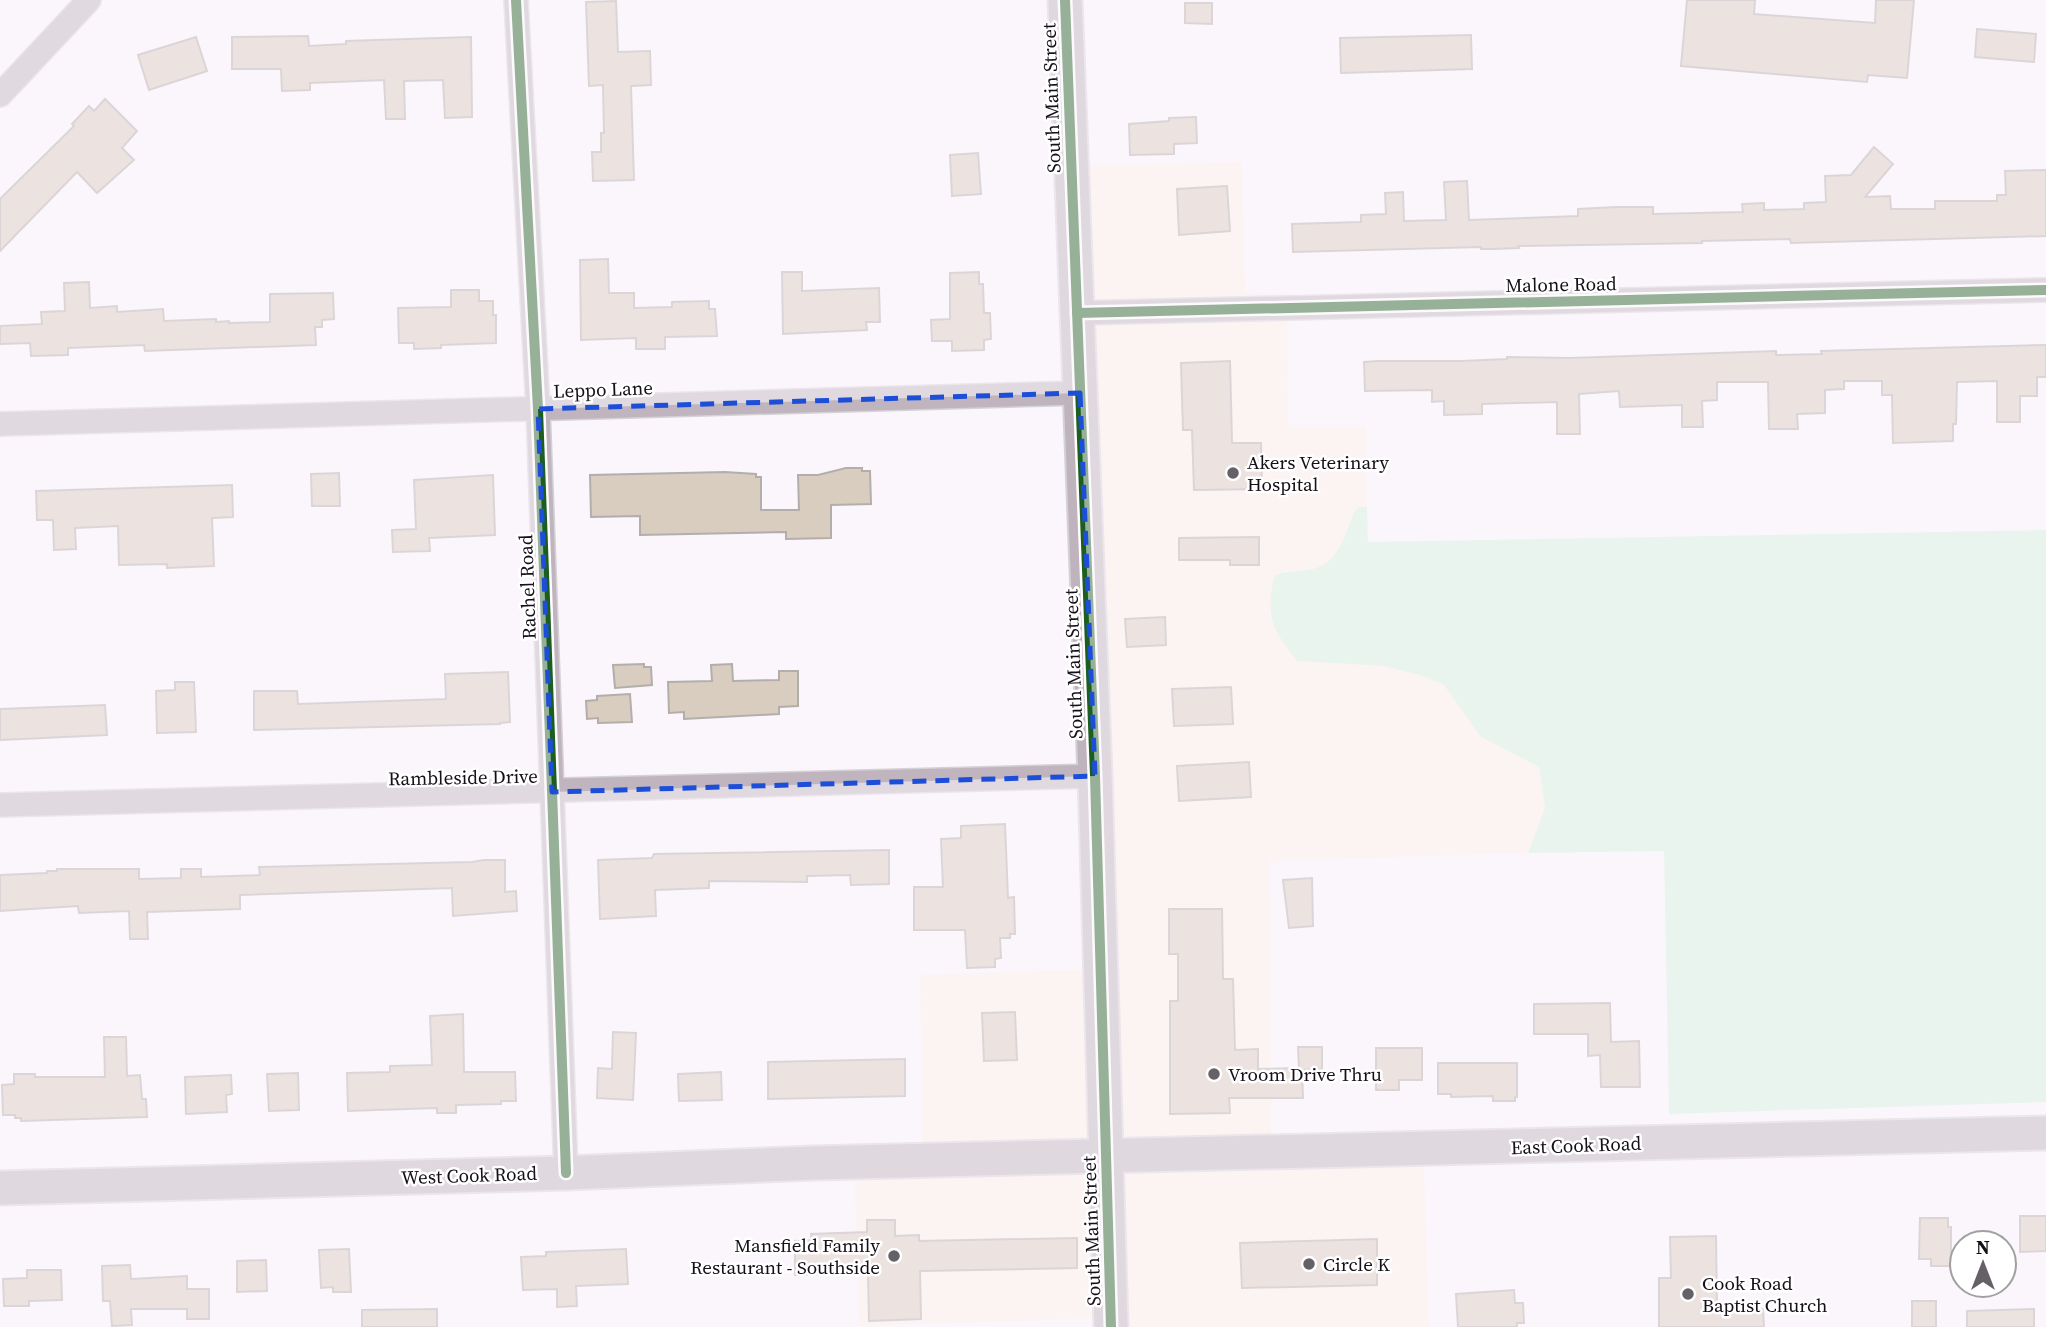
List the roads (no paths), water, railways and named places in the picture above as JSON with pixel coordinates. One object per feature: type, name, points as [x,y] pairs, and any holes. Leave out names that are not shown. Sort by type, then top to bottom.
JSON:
[{"type":"main road","name":"South Main Street","points":[[1065,0],[1095,776],[1111,1327]]},
{"type":"main road","name":"East Cook Road","points":[[1106,1156],[2046,1133]]},
{"type":"main road","name":"West Cook Road","points":[[0,1188],[1106,1156]]},
{"type":"street","points":[[0,95],[89,0]]},
{"type":"street","name":"Rachel Road","points":[[516,0],[538,409],[566,1173]]},
{"type":"street","name":"Malone Road","points":[[1077,313],[2046,290]]},
{"type":"street","name":"Leppo Lane","points":[[0,424],[1080,393]]},
{"type":"street","name":"Rambleside Drive","points":[[0,805],[1095,776]]},
{"type":"place","name":"Akers Veterinary Hospital","points":[[1233,473]]},
{"type":"place","name":"Vroom Drive Thru","points":[[1214,1074]]},
{"type":"place","name":"Mansfield Family Restaurant - Southside","points":[[894,1256]]},
{"type":"place","name":"Circle K","points":[[1309,1264]]},
{"type":"place","name":"Cook Road Baptist Church","points":[[1688,1294]]}]
